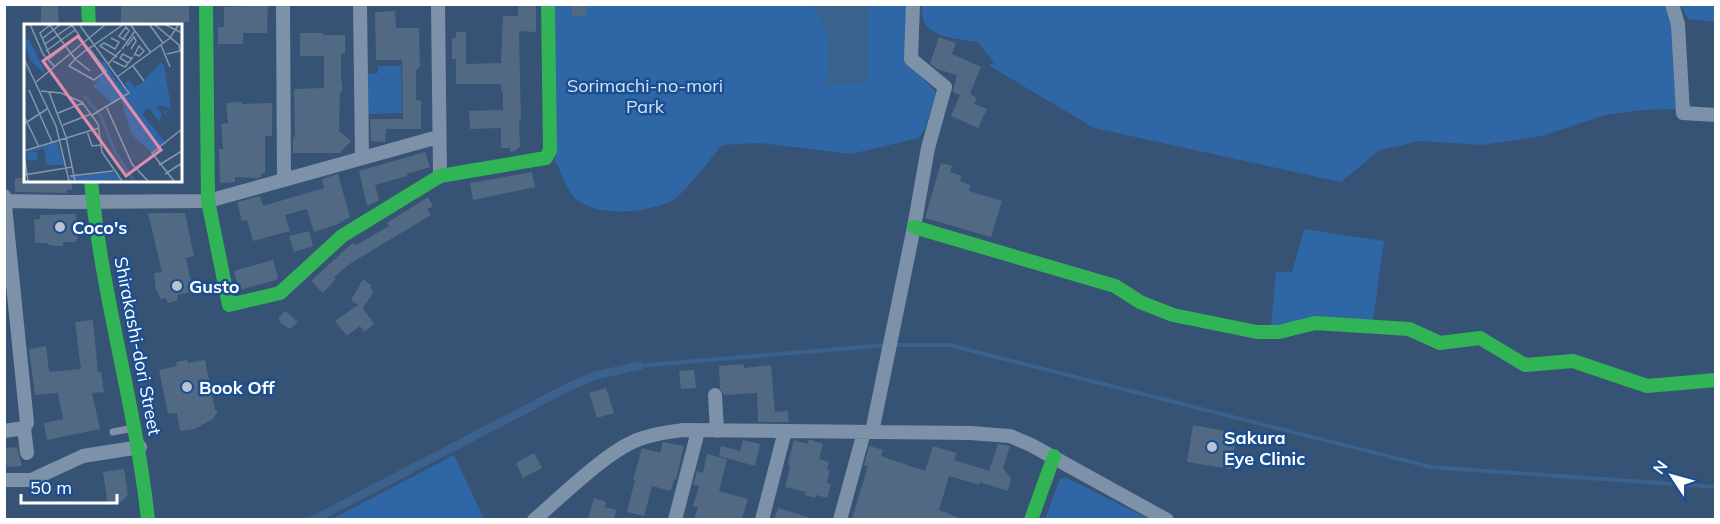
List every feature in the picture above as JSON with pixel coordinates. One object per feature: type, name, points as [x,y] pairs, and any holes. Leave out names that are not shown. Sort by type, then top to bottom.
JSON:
[{"type":"street","points":[[88,4],[88,24]]},
{"type":"street","points":[[206,4],[208,201],[229,305],[280,293],[342,236],[440,176],[546,158],[550,150],[548,4]]},
{"type":"street","points":[[283,4],[284,180]]},
{"type":"street","points":[[360,4],[362,158]]},
{"type":"street","points":[[438,4],[440,176]]},
{"type":"street","points":[[840,519],[868,432],[888,354],[928,148],[945,87],[911,59],[913,4]]},
{"type":"street","points":[[1671,4],[1678,24],[1683,112],[1716,115]]},
{"type":"street","points":[[5,201],[208,201],[438,137]]},
{"type":"street","name":"Shirakashi-dori Street","points":[[91,182],[92,202],[109,297],[140,447],[148,519]]},
{"type":"street","points":[[4,196],[27,423],[24,428],[27,453]]},
{"type":"street","points":[[914,227],[1115,286],[1140,302],[1173,315],[1257,332],[1279,332],[1315,323],[1409,329],[1440,343],[1480,338],[1525,365],[1573,361],[1647,386],[1716,380]]},
{"type":"street","points":[[716,395],[717,431]]},
{"type":"street","points":[[4,431],[24,428]]},
{"type":"street","points":[[675,519],[698,431]]},
{"type":"street","points":[[534,519],[616,452],[637,440],[662,433],[698,431],[1010,436],[1053,456],[1167,519]]},
{"type":"street","points":[[762,519],[785,431]]},
{"type":"street","points":[[4,480],[31,480],[83,456],[140,447]]},
{"type":"street","points":[[1031,519],[1053,456]]},
{"type":"lane","points":[[113,432],[136,428]]},
{"type":"green space","name":"Sorimachi-no-mori Park","points":[[553,5],[908,5],[908,63],[936,92],[925,129],[919,138],[851,154],[759,143],[722,145],[691,183],[673,200],[651,208],[624,212],[597,209],[576,199],[555,163]]},
{"type":"green space","points":[[922,5],[1666,5],[1674,27],[1679,109],[1643,110],[1605,115],[1542,136],[1482,145],[1420,141],[1380,150],[1341,182],[1094,128],[988,65],[994,63],[978,42],[946,37],[932,31],[923,19]]},
{"type":"green space","points":[[1681,5],[1715,5],[1715,22],[1688,19]]},
{"type":"green space","points":[[378,66],[401,66],[402,113],[368,114],[368,74],[378,73]]},
{"type":"green space","points":[[1304,229],[1384,241],[1373,321],[1271,327],[1276,272],[1292,272]]},
{"type":"green space","points":[[454,455],[484,519],[332,519]]},
{"type":"green space","points":[[1067,478],[1149,519],[1045,519],[1060,479]]},
{"type":"shaded area","points":[[811,5],[868,5],[869,83],[825,84],[828,42],[818,13]]},
{"type":"shaded area","points":[[641,361],[643,369],[595,380],[570,391],[324,519],[306,519],[567,383],[592,372]]},
{"type":"building","points":[[41,4],[58,4],[59,24],[41,24]]},
{"type":"building","points":[[121,4],[189,4],[189,22],[121,24]]},
{"type":"building","points":[[251,4],[268,4],[267,33],[243,33],[243,44],[218,44],[218,27],[224,27],[224,7],[251,6]]},
{"type":"building","points":[[518,4],[536,4],[536,32],[519,31],[520,146],[510,152],[510,148],[501,148],[501,128],[470,129],[469,111],[503,110],[503,91],[501,91],[501,84],[456,84],[456,59],[452,59],[452,38],[456,38],[456,32],[466,32],[466,64],[501,63],[503,16],[518,16]]},
{"type":"building","points":[[572,4],[586,4],[586,16],[572,16]]},
{"type":"building","points":[[395,11],[396,28],[419,28],[420,67],[416,70],[416,100],[421,101],[421,129],[386,129],[385,142],[371,141],[370,119],[403,119],[402,60],[376,60],[375,12]]},
{"type":"building","points":[[300,33],[345,35],[345,54],[341,54],[342,92],[340,92],[339,131],[351,141],[340,153],[293,153],[294,89],[324,88],[324,56],[300,56]]},
{"type":"building","points":[[939,37],[956,43],[952,54],[981,67],[970,94],[977,98],[974,104],[987,109],[978,128],[951,116],[960,95],[953,92],[957,75],[937,69],[930,63]]},
{"type":"building","points":[[241,102],[242,104],[272,103],[272,136],[265,136],[265,173],[258,178],[235,177],[235,182],[220,183],[219,149],[223,149],[221,124],[228,123],[226,103]]},
{"type":"building","points":[[425,152],[430,167],[375,185],[379,200],[367,206],[359,171]]},
{"type":"building","points":[[941,163],[952,166],[950,172],[961,176],[960,181],[970,185],[969,191],[1002,201],[991,237],[925,218]]},
{"type":"building","points":[[532,172],[535,187],[473,200],[470,183]]},
{"type":"building","points":[[338,174],[350,217],[338,224],[314,232],[307,209],[285,215],[290,231],[253,241],[247,220],[242,221],[237,202],[260,196],[263,206],[324,188],[322,179]]},
{"type":"building","points":[[15,178],[24,178],[24,182],[72,182],[72,190],[67,190],[67,193],[15,192]]},
{"type":"building","points":[[428,197],[433,206],[427,209],[431,215],[351,263],[334,277],[336,279],[323,293],[311,281],[353,243],[356,245],[389,226],[387,223]]},
{"type":"building","points":[[148,213],[185,213],[194,256],[186,258],[193,292],[177,295],[178,300],[168,303],[166,298],[160,299],[156,291],[154,273],[162,272]]},
{"type":"building","name":"Coco's","points":[[76,214],[78,238],[75,242],[63,242],[63,246],[35,243],[34,219],[40,219],[40,215]]},
{"type":"building","points":[[309,231],[313,246],[294,252],[289,236]]},
{"type":"building","points":[[273,260],[278,278],[276,280],[239,290],[234,271]]},
{"type":"building","points":[[363,279],[372,286],[370,288],[374,291],[362,307],[374,324],[364,332],[360,326],[347,336],[335,321],[358,305],[351,300]]},
{"type":"building","points":[[285,311],[298,322],[290,329],[279,322],[278,318]]},
{"type":"building","points":[[93,320],[98,372],[101,372],[104,392],[92,393],[100,429],[47,440],[44,423],[63,419],[58,393],[35,395],[29,349],[46,346],[49,372],[81,369],[75,322]]},
{"type":"building","name":"Book Off","points":[[187,360],[188,363],[205,360],[215,410],[218,411],[213,419],[194,429],[180,431],[177,413],[168,414],[159,370],[177,366],[176,362]]},
{"type":"building","points":[[744,364],[744,368],[771,365],[775,412],[788,411],[789,422],[758,422],[757,393],[724,395],[720,388],[719,366]]},
{"type":"building","points":[[694,370],[696,388],[681,389],[679,371]]},
{"type":"building","points":[[606,388],[614,413],[597,418],[589,393]]},
{"type":"building","name":"Sakura Eye Clinic","points":[[1193,425],[1237,433],[1231,469],[1187,462]]},
{"type":"building","points":[[743,440],[760,444],[755,466],[719,456],[721,446],[740,451]]},
{"type":"building","points":[[794,440],[807,444],[811,440],[823,444],[819,459],[829,462],[827,483],[831,484],[827,498],[816,495],[815,498],[805,495],[806,492],[785,487]]},
{"type":"building","points":[[663,442],[684,446],[671,491],[652,486],[644,516],[627,512],[642,448],[660,453]]},
{"type":"building","points":[[998,444],[1010,446],[1003,468],[1011,479],[1008,491],[980,482],[979,485],[949,476],[939,510],[962,519],[852,519],[868,466],[864,465],[869,446],[883,450],[881,456],[925,471],[933,446],[957,453],[954,460],[989,471]]},
{"type":"building","points":[[17,447],[22,466],[7,467],[4,448]]},
{"type":"building","points":[[534,453],[542,468],[523,478],[516,463]]},
{"type":"building","points":[[707,454],[727,459],[719,491],[748,499],[742,519],[694,519],[698,507],[693,506],[699,486],[693,485],[697,471],[703,473]]},
{"type":"building","points":[[124,469],[128,495],[121,502],[108,505],[103,472]]},
{"type":"building","points":[[594,498],[606,502],[605,507],[616,510],[614,519],[588,519]]},
{"type":"building","points":[[778,508],[808,517],[807,519],[774,519]]},
{"type":"waterway","points":[[637,366],[887,345]]},
{"type":"waterway","points":[[894,345],[949,345],[1431,467],[1716,487]]},
{"type":"traffic: fast","points":[[88,4],[89,24]]},
{"type":"traffic: fast","points":[[206,4],[208,201],[229,305],[280,293],[342,236],[440,176],[546,158],[550,150],[548,4]]},
{"type":"traffic: fast","points":[[91,182],[102,266],[143,477],[148,520]]},
{"type":"traffic: fast","points":[[914,227],[1115,286],[1140,302],[1173,315],[1257,332],[1279,332],[1315,323],[1409,329],[1440,343],[1480,338],[1525,365],[1573,361],[1647,386],[1716,380]]},
{"type":"traffic: fast","points":[[1031,520],[1054,456]]},
{"type":"place","name":"Coco's","points":[[60,227]]},
{"type":"place","name":"Gusto","points":[[177,286]]},
{"type":"place","name":"Book Off","points":[[187,387]]},
{"type":"place","name":"Sakura Eye Clinic","points":[[1212,447]]}]
